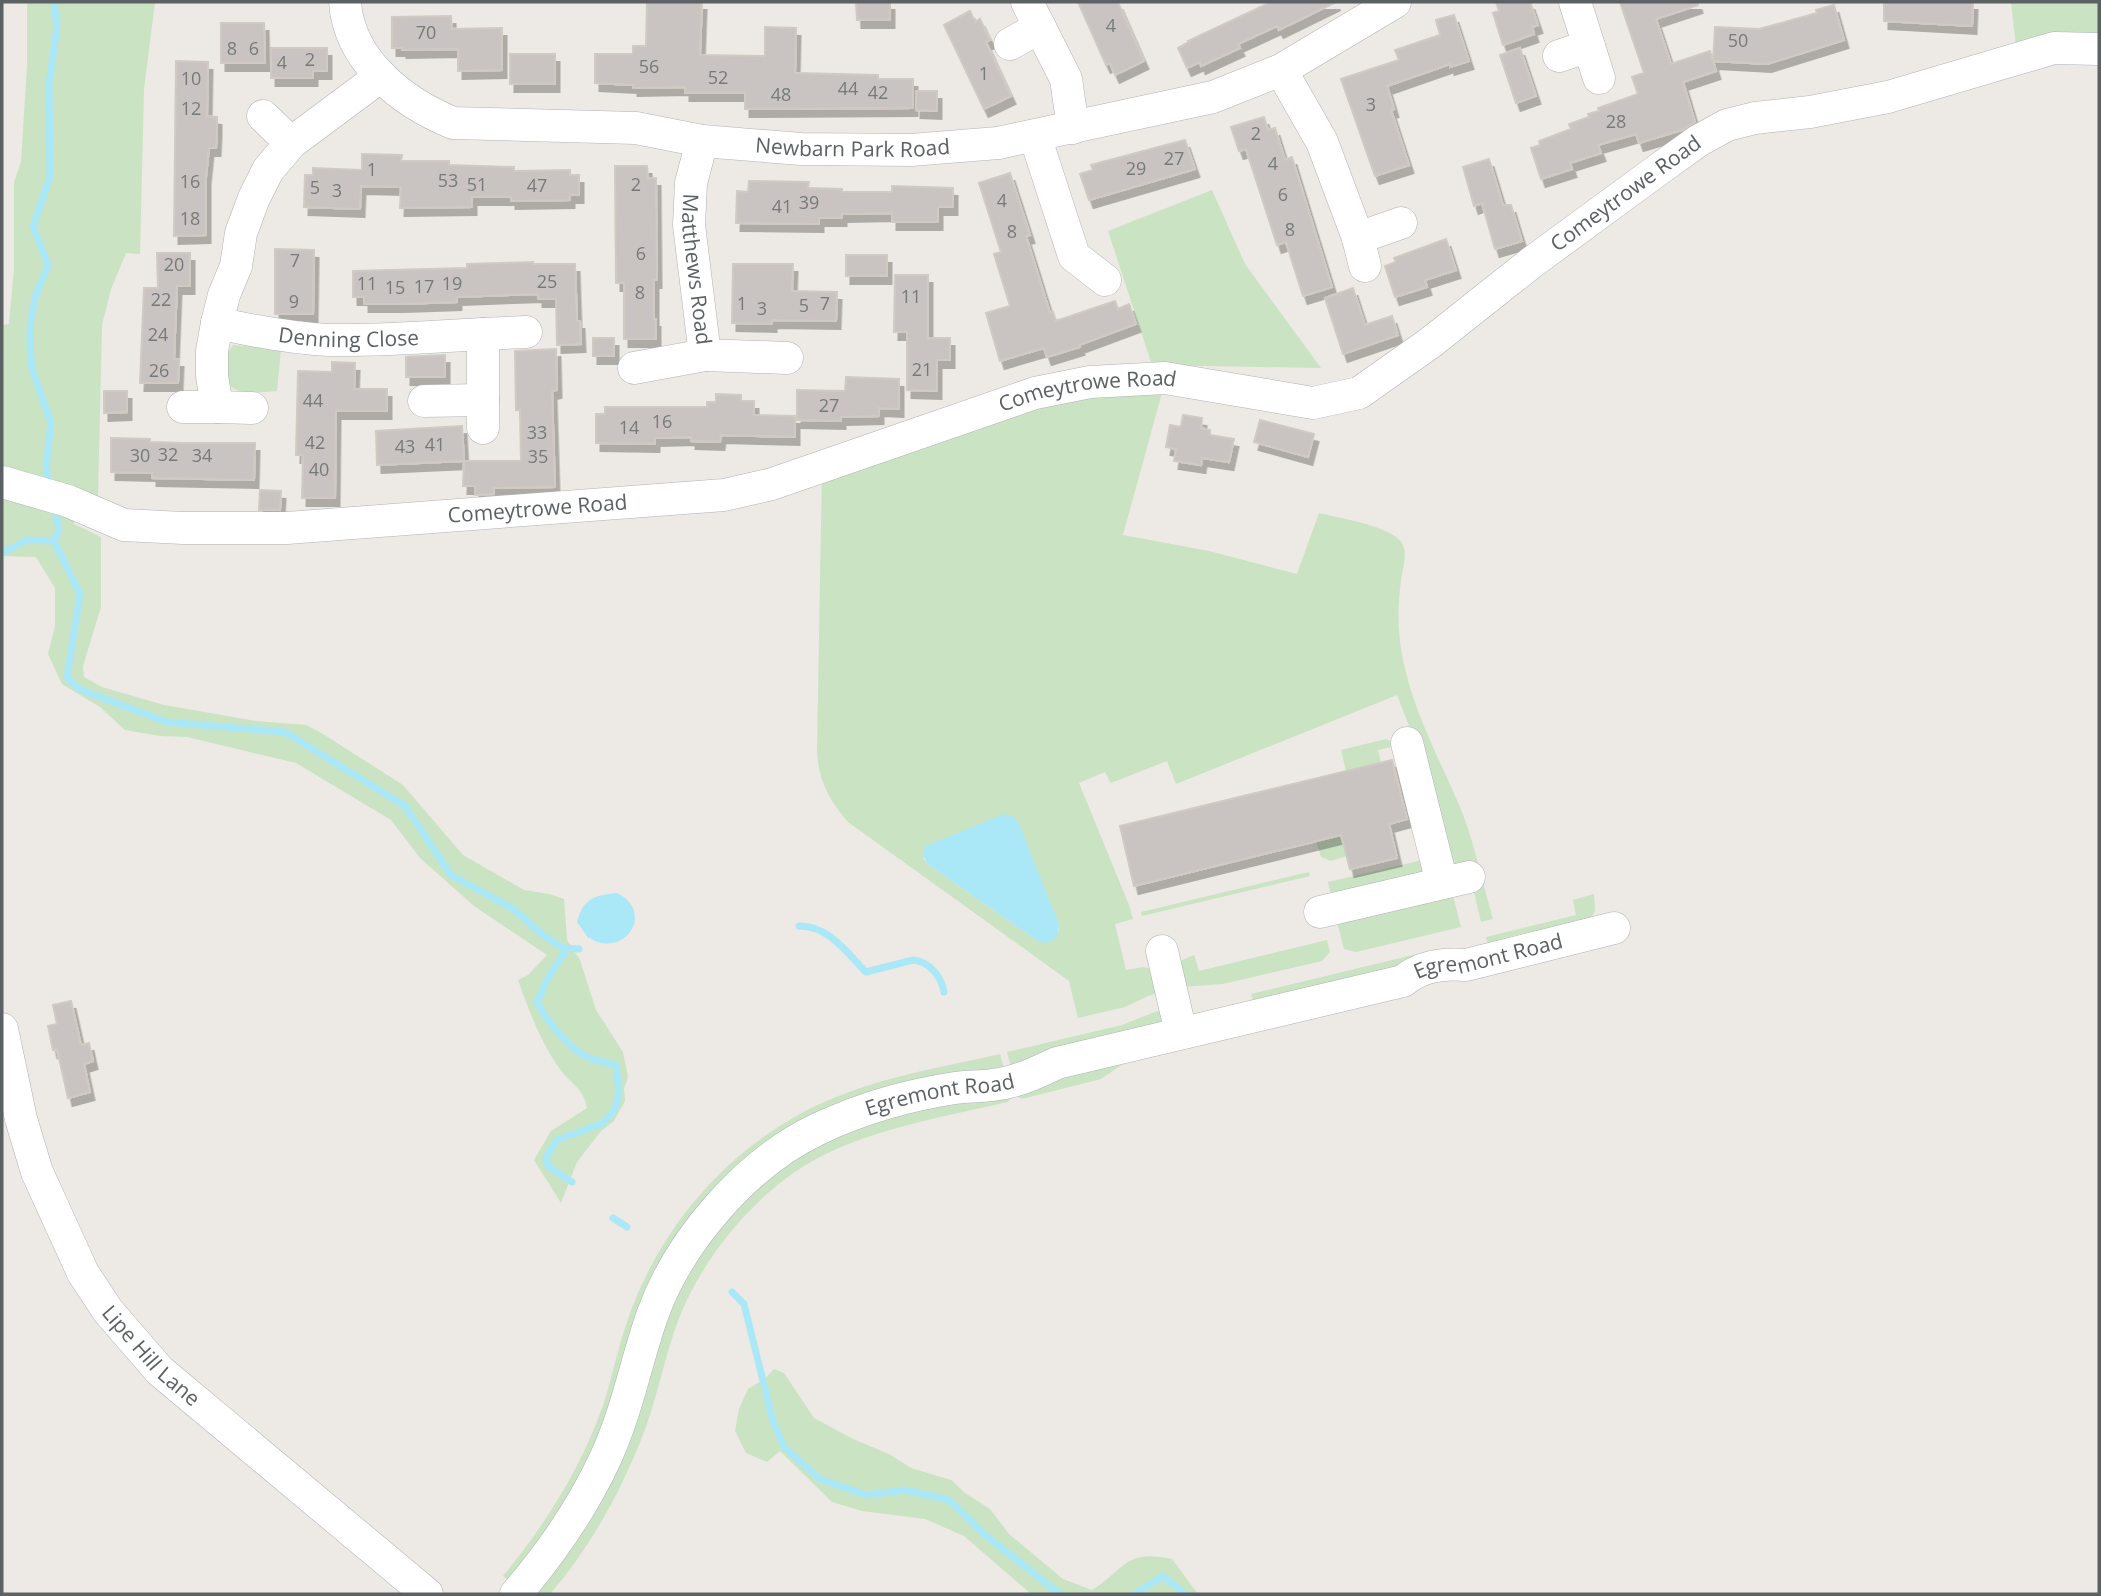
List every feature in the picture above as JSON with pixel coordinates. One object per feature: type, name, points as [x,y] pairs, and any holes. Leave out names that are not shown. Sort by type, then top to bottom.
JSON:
[{"type":"street","name":"Newbarn Park Road","points":[[345,2],[345,13],[357,42],[365,57],[381,76],[405,98],[453,123],[636,128],[702,141],[801,149],[901,150],[953,148],[1035,136],[1213,97],[1281,70],[1395,2]]},
{"type":"street","points":[[1575,2],[1599,78]]},
{"type":"street","points":[[1010,44],[1034,15],[1066,79],[1073,128]]},
{"type":"street","points":[[1559,56],[1589,46]]},
{"type":"street","name":"Comeytrowe Road","points":[[2,482],[68,501],[124,525],[288,528],[724,495],[772,484],[1035,393],[1090,382],[1165,378],[1313,403],[1359,393],[1430,343],[1645,179],[1698,141],[1727,125],[1888,97],[2054,48],[2099,49]]},
{"type":"street","points":[[1281,70],[1322,142],[1361,252],[1401,223]]},
{"type":"street","points":[[216,407],[212,351],[217,323],[224,295],[236,266],[241,233],[254,198],[268,170],[290,143],[381,76]]},
{"type":"street","points":[[263,116],[290,143]]},
{"type":"street","points":[[1035,136],[1074,256],[1105,280]]},
{"type":"street","name":"Matthews Road","points":[[702,141],[691,183],[688,225],[705,355]]},
{"type":"street","name":"Denning Close","points":[[217,323],[264,333],[325,340],[379,340],[526,332]]},
{"type":"street","points":[[424,401],[483,414],[483,334]]},
{"type":"street","name":"Matthews Road","points":[[634,369],[705,355],[787,358]]},
{"type":"street","points":[[183,407],[252,408]]},
{"type":"street","points":[[1320,912],[1456,880],[1407,743]]},
{"type":"street","name":"Egremont Road","points":[[516,1594],[562,1535],[587,1495],[606,1456],[632,1388],[652,1315],[677,1263],[718,1208],[754,1171],[791,1143],[858,1112],[956,1087],[994,1085],[1026,1077],[1057,1063],[1403,981],[1415,971],[1433,966],[1448,963],[1466,965],[1614,929]]},
{"type":"street","points":[[1162,951],[1181,1033]]},
{"type":"street","name":"Lipe Hill Lane","points":[[2,1029],[21,1119],[37,1172],[83,1273],[108,1311],[160,1371],[426,1594]]},
{"type":"green space","points":[[27,2],[155,2],[144,89],[140,254],[126,253],[111,289],[102,325],[98,496],[2,472],[2,325],[9,324],[14,268],[14,182],[21,162],[27,66]]},
{"type":"green space","points":[[2011,2],[2099,2],[2099,39],[2016,47]]},
{"type":"green space","points":[[1212,190],[1245,264],[1321,368],[1152,365],[1108,231]]},
{"type":"green space","points":[[233,345],[281,349],[277,391],[253,393],[231,387],[227,381],[226,365]]},
{"type":"green space","points":[[1163,389],[1123,535],[1209,551],[1297,574],[1319,513],[1376,527],[1402,543],[1405,558],[1399,597],[1399,619],[1404,664],[1415,703],[1464,817],[1493,919],[1481,922],[1468,866],[1451,866],[1422,759],[1397,695],[1176,784],[1167,761],[1111,783],[1105,772],[1079,783],[1133,919],[1115,924],[1126,970],[1143,967],[1151,969],[1161,992],[1125,1007],[1078,1018],[1069,981],[848,822],[835,806],[822,780],[817,750],[822,471],[1029,406],[1110,392]],"holes":[[[923,857],[1059,924],[1059,932],[1039,942],[926,863]]]},
{"type":"green space","points":[[2,492],[75,513],[74,524],[101,537],[101,607],[83,666],[84,677],[102,687],[164,705],[256,721],[306,725],[403,785],[463,855],[524,890],[564,899],[567,940],[580,960],[596,1010],[623,1052],[628,1077],[624,1089],[625,1101],[614,1121],[601,1131],[577,1162],[561,1203],[534,1160],[551,1131],[587,1108],[580,1091],[564,1075],[547,1048],[518,980],[528,975],[547,955],[474,906],[420,858],[391,820],[296,763],[187,737],[125,730],[100,707],[62,684],[48,654],[55,626],[55,588],[36,557],[2,556]]},
{"type":"green space","points":[[1386,739],[1400,745],[1378,750],[1381,762],[1346,771],[1341,750]]},
{"type":"green space","points":[[1342,835],[1347,856],[1331,861],[1321,857],[1316,841]]},
{"type":"green space","points":[[1427,859],[1418,877],[1332,899],[1328,882]]},
{"type":"green space","points":[[1309,872],[1310,876],[1142,916],[1141,912]]},
{"type":"green space","points":[[1452,892],[1461,927],[1356,952],[1344,949],[1337,921]]},
{"type":"green space","points":[[1594,894],[1595,911],[1590,920],[1537,936],[1528,932],[1501,939],[1496,946],[1489,948],[1486,937],[1576,915],[1573,900]]},
{"type":"green space","points":[[1327,940],[1330,952],[1322,961],[1223,984],[1182,987],[1180,961],[1194,955],[1199,971]]},
{"type":"green space","points":[[1421,953],[1426,956],[1428,962],[1254,1005],[1251,994]]},
{"type":"green space","points":[[1165,1008],[1162,1024],[1013,1075],[1007,1052],[1122,1025]]},
{"type":"green space","points":[[1000,1054],[1006,1077],[744,1165],[619,1388],[585,1472],[511,1583],[503,1576],[547,1517],[572,1475],[602,1408],[623,1333],[642,1285],[683,1215],[709,1184],[770,1132],[804,1111],[860,1088],[900,1076]]},
{"type":"green space","points":[[1132,1058],[1101,1079],[1022,1099],[1017,1096],[1015,1085]]},
{"type":"green space","points":[[1008,1087],[1011,1097],[1008,1102],[895,1128],[830,1152],[805,1165],[760,1200],[721,1244],[690,1293],[674,1333],[641,1440],[602,1521],[578,1559],[550,1594],[532,1594],[655,1344],[681,1280],[718,1226],[784,1163],[854,1126]]},
{"type":"green space","points":[[774,1369],[784,1373],[814,1418],[889,1454],[911,1468],[951,1480],[990,1509],[1009,1534],[1063,1579],[1092,1590],[1127,1562],[1156,1557],[1172,1559],[1198,1594],[1031,1594],[964,1536],[925,1519],[862,1511],[832,1502],[780,1451],[767,1462],[746,1453],[735,1431],[739,1409],[748,1389],[765,1379]]},
{"type":"water","points":[[1004,814],[1014,817],[1019,824],[1059,924],[1058,936],[1048,943],[1039,942],[926,863],[923,852],[928,845]]},
{"type":"water","points":[[617,893],[628,901],[634,910],[635,920],[631,930],[625,938],[615,942],[604,943],[590,937],[589,939],[577,922],[579,914],[586,903],[596,897]]},
{"type":"building","points":[[647,2],[702,2],[700,55],[765,56],[765,27],[796,28],[795,73],[878,75],[878,79],[913,79],[913,108],[745,109],[745,93],[685,93],[685,87],[633,88],[633,85],[595,83],[595,54],[633,54],[633,46],[646,46]]},
{"type":"building","points":[[856,2],[890,2],[890,20],[857,20]]},
{"type":"building","points":[[1078,2],[1118,2],[1144,61],[1115,75],[1110,63],[1106,65]]},
{"type":"building","points":[[1271,2],[1336,2],[1279,30],[1277,26],[1238,44],[1240,48],[1201,66],[1200,62],[1187,68],[1178,48]]},
{"type":"building","points":[[1496,2],[1530,2],[1538,25],[1532,27],[1534,34],[1503,45],[1493,13],[1499,11]]},
{"type":"building","points":[[1620,2],[1697,2],[1698,5],[1656,19],[1671,64],[1710,51],[1716,71],[1683,82],[1695,122],[1682,130],[1639,143],[1636,134],[1598,145],[1601,153],[1570,163],[1572,169],[1541,179],[1531,148],[1540,145],[1539,141],[1571,129],[1569,124],[1589,117],[1588,114],[1599,111],[1598,108],[1638,94],[1632,77],[1644,73]]},
{"type":"building","points":[[1884,2],[1973,2],[1972,26],[1884,21]]},
{"type":"building","points":[[1834,5],[1844,40],[1767,64],[1713,61],[1715,27],[1759,29],[1817,13],[1816,10]]},
{"type":"building","points":[[970,11],[975,22],[980,19],[990,40],[986,42],[1011,96],[984,109],[944,25]]},
{"type":"building","points":[[1454,15],[1469,61],[1450,67],[1450,64],[1387,86],[1394,109],[1391,110],[1409,165],[1375,176],[1341,79],[1399,60],[1395,50],[1440,35],[1436,20]]},
{"type":"building","points":[[451,16],[452,29],[502,28],[502,70],[458,71],[458,49],[392,48],[392,17]]},
{"type":"building","points":[[221,23],[264,23],[265,63],[221,63]]},
{"type":"building","points":[[271,48],[327,48],[327,71],[313,71],[313,78],[271,78]]},
{"type":"building","points":[[1520,48],[1536,96],[1516,103],[1500,55]]},
{"type":"building","points":[[510,54],[555,54],[555,84],[510,84]]},
{"type":"building","points":[[176,61],[208,62],[207,116],[217,117],[217,128],[216,148],[209,148],[206,177],[206,235],[174,236]]},
{"type":"building","points":[[916,91],[937,91],[937,111],[916,110]]},
{"type":"building","points":[[1264,117],[1268,130],[1275,128],[1285,160],[1292,157],[1332,287],[1303,296],[1286,242],[1277,245],[1246,149],[1239,151],[1231,127]]},
{"type":"building","points":[[1185,140],[1195,169],[1089,200],[1080,174],[1093,170],[1091,165]]},
{"type":"building","points":[[362,154],[402,155],[401,161],[449,161],[449,165],[514,167],[514,171],[570,170],[570,175],[579,175],[579,195],[570,195],[570,200],[511,201],[511,197],[472,197],[472,207],[400,208],[401,187],[361,186],[360,209],[304,207],[305,175],[313,175],[313,168],[362,170]]},
{"type":"building","points":[[1489,159],[1503,205],[1511,205],[1522,241],[1495,249],[1482,203],[1474,206],[1463,167]]},
{"type":"building","points":[[615,166],[647,166],[648,178],[656,178],[656,339],[624,339],[624,283],[616,283]]},
{"type":"building","points":[[1010,173],[1030,235],[1026,236],[1050,313],[1053,312],[1056,321],[1115,301],[1118,309],[1129,304],[1136,324],[1047,357],[1044,348],[1000,361],[986,313],[1010,306],[994,254],[1001,252],[979,183]]},
{"type":"building","points":[[749,181],[809,182],[808,188],[842,189],[842,192],[892,192],[892,186],[953,188],[953,207],[938,207],[938,222],[892,222],[892,213],[842,214],[842,218],[819,218],[819,224],[736,223],[737,191],[748,192]]},
{"type":"building","points":[[1446,239],[1456,270],[1425,280],[1427,287],[1395,297],[1385,266],[1396,262],[1394,258]]},
{"type":"building","points":[[275,249],[314,250],[313,314],[275,314]]},
{"type":"building","points":[[157,253],[190,253],[190,286],[177,286],[174,359],[179,359],[178,383],[140,383],[144,288],[158,288]]},
{"type":"building","points":[[846,255],[887,255],[887,276],[846,276]]},
{"type":"building","points":[[467,264],[575,264],[577,321],[580,321],[581,344],[557,345],[556,299],[538,299],[538,294],[457,297],[457,302],[400,304],[364,304],[364,297],[353,297],[353,271],[467,268]]},
{"type":"building","points":[[733,264],[793,264],[792,291],[837,292],[836,321],[772,320],[772,324],[732,323]]},
{"type":"building","points":[[895,275],[928,275],[928,338],[950,338],[950,360],[937,360],[937,391],[907,390],[907,332],[894,332]]},
{"type":"building","points":[[1353,288],[1365,325],[1392,316],[1398,335],[1343,354],[1325,298]]},
{"type":"building","points":[[593,338],[614,338],[614,356],[593,356]]},
{"type":"building","points":[[556,349],[557,390],[552,391],[555,487],[494,488],[494,494],[475,495],[475,486],[463,486],[464,461],[521,461],[520,410],[516,410],[515,351]]},
{"type":"building","points":[[445,355],[445,377],[406,377],[406,357]]},
{"type":"building","points":[[332,362],[355,363],[354,389],[387,389],[387,411],[336,411],[335,498],[302,498],[303,455],[296,455],[298,371],[332,372]]},
{"type":"building","points":[[846,377],[899,379],[899,409],[879,408],[879,416],[841,417],[841,421],[797,420],[797,390],[845,391]]},
{"type":"building","points":[[104,391],[127,391],[127,412],[104,413]]},
{"type":"building","points":[[716,394],[741,395],[741,401],[754,401],[754,415],[795,416],[795,437],[721,435],[720,442],[691,441],[691,437],[655,438],[655,444],[596,443],[596,414],[605,414],[605,407],[707,407],[707,402],[716,402]]},
{"type":"building","points":[[1183,415],[1202,418],[1201,428],[1210,430],[1210,435],[1234,439],[1229,462],[1202,458],[1201,465],[1174,461],[1176,449],[1166,447],[1170,425],[1181,427]]},
{"type":"building","points":[[1260,420],[1314,434],[1308,457],[1254,442]]},
{"type":"building","points":[[462,426],[464,461],[377,465],[376,431]]},
{"type":"building","points":[[111,438],[150,439],[150,442],[255,443],[254,480],[152,478],[152,473],[111,472]]},
{"type":"building","points":[[260,490],[281,491],[280,510],[259,510]]},
{"type":"building","points":[[1392,760],[1407,819],[1389,824],[1397,858],[1350,869],[1341,835],[1134,886],[1120,826]]},
{"type":"building","points":[[71,1001],[81,1045],[89,1043],[93,1061],[84,1064],[90,1092],[68,1098],[57,1049],[53,1050],[48,1026],[57,1024],[53,1005]]},
{"type":"waterway","points":[[50,486],[46,468],[51,423],[32,369],[30,326],[35,297],[48,265],[33,226],[50,177],[49,84],[57,27],[54,2]]},
{"type":"waterway","points":[[54,505],[59,530],[54,541],[80,594],[67,677],[79,689],[167,722],[285,732],[405,806],[451,875],[512,908],[543,935],[563,948],[564,954],[549,976],[537,1002],[552,1026],[574,1048],[589,1058],[616,1065],[619,1092],[615,1109],[603,1123],[557,1140],[546,1157],[548,1166],[572,1182]]},
{"type":"waterway","points":[[2,553],[27,540],[54,541]]},
{"type":"waterway","points":[[799,926],[819,930],[828,935],[866,972],[913,960],[919,961],[937,975],[944,992]]},
{"type":"waterway","points":[[563,948],[579,949]]},
{"type":"waterway","points":[[613,1218],[627,1227]]},
{"type":"waterway","points":[[732,1292],[744,1304],[773,1421],[784,1447],[820,1479],[866,1495],[905,1490],[949,1500],[984,1534],[1060,1594]]},
{"type":"waterway","points":[[1135,1594],[1163,1576],[1185,1594]]}]
